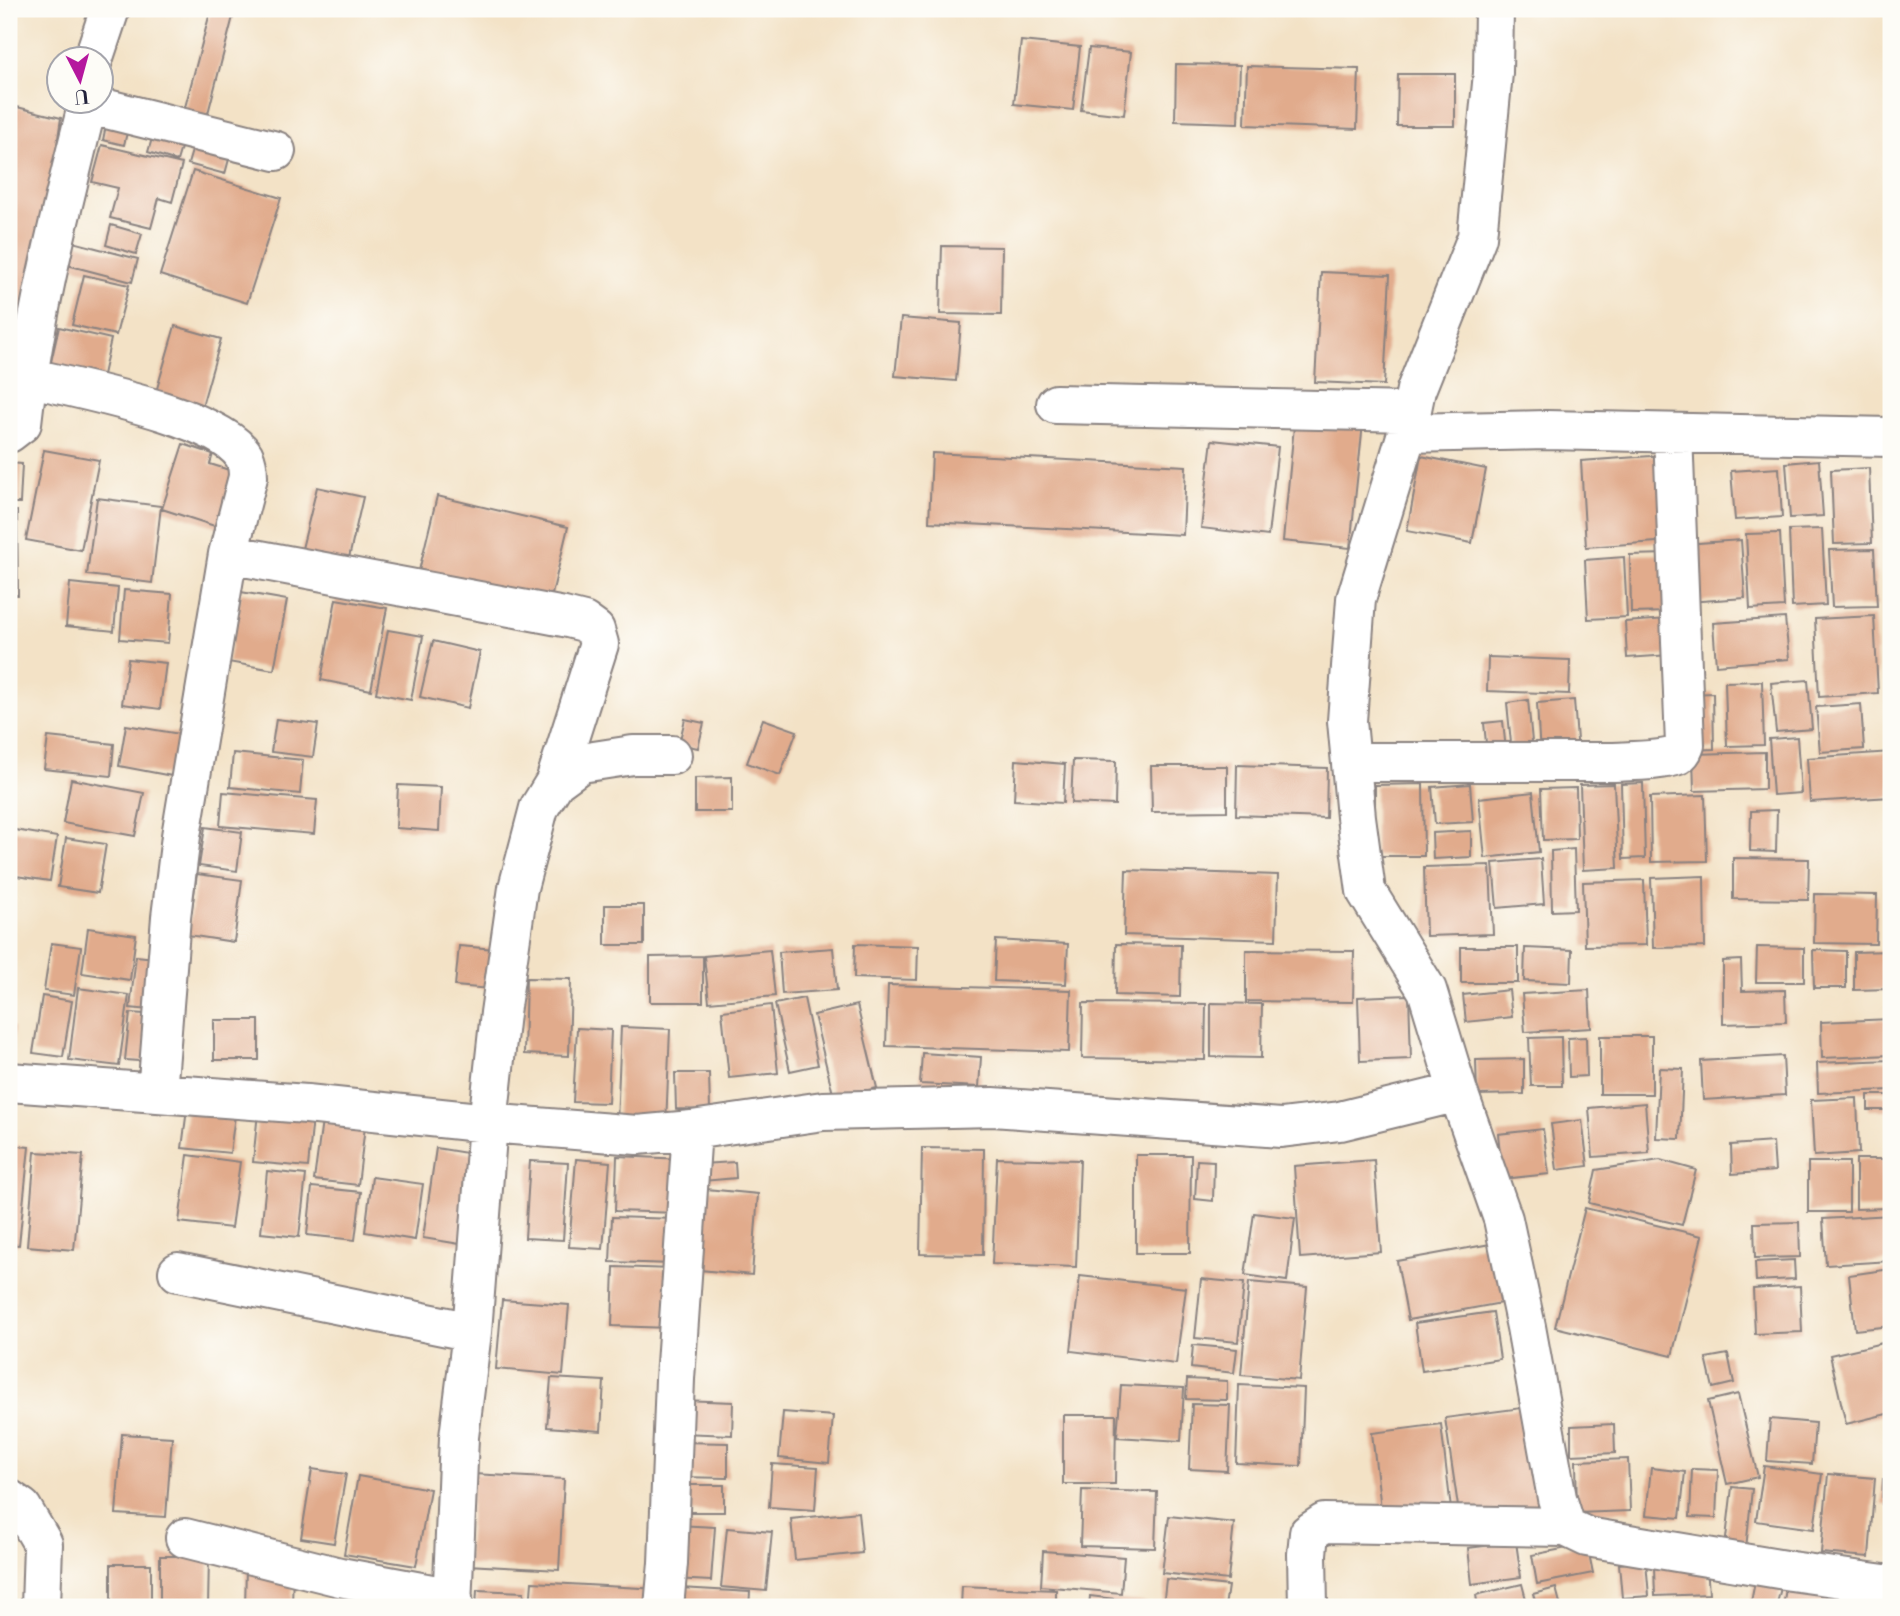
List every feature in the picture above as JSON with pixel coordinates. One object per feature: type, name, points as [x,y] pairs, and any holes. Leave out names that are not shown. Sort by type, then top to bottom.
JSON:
[{"type":"street","points":[[98,46],[110,9]]},
{"type":"street","points":[[1493,9],[1493,73],[1477,237],[1416,390],[1409,422],[1356,599],[1347,721],[1366,891],[1427,990],[1458,1092],[1503,1219],[1557,1498],[1566,1527]]},
{"type":"street","points":[[116,111],[276,151]]},
{"type":"street","points":[[9,433],[22,424],[22,374],[85,116]]},
{"type":"street","points":[[22,374],[139,404],[201,425],[238,449],[245,457],[248,469],[228,554],[181,836],[171,917],[157,1093]]},
{"type":"street","points":[[1056,404],[1546,430],[1891,437]]},
{"type":"street","points":[[1351,762],[1612,762],[1654,759],[1677,755],[1682,751],[1685,745],[1673,433]]},
{"type":"street","points":[[185,1538],[452,1603],[459,1437],[472,1332],[488,1123],[517,888],[539,808],[555,782],[599,644],[595,630],[584,622],[564,617],[228,554]]},
{"type":"street","points":[[555,782],[582,763],[633,755],[672,755]]},
{"type":"street","points":[[9,1082],[307,1104],[637,1135],[692,1130],[822,1111],[993,1107],[1281,1128],[1340,1121],[1458,1092]]},
{"type":"street","points":[[664,1607],[675,1379],[692,1130]]},
{"type":"street","points":[[178,1272],[472,1332]]},
{"type":"street","points":[[9,1499],[22,1508],[43,1544],[41,1607]]},
{"type":"street","points":[[1308,1607],[1309,1533],[1324,1523],[1566,1527],[1587,1537],[1886,1592]]},
{"type":"building","points":[[211,9],[235,9],[207,117],[184,111]]},
{"type":"building","points":[[1021,41],[1080,47],[1073,110],[1014,104]]},
{"type":"building","points":[[1089,48],[1131,52],[1124,115],[1081,110]]},
{"type":"building","points":[[1176,64],[1240,65],[1238,123],[1175,121]]},
{"type":"building","points":[[1247,66],[1359,69],[1357,129],[1245,125]]},
{"type":"building","points":[[1398,74],[1455,74],[1455,126],[1397,126]]},
{"type":"building","points":[[9,105],[61,118],[57,145],[61,145],[23,370],[9,368]]},
{"type":"building","points":[[108,116],[130,120],[124,145],[103,140]]},
{"type":"building","points":[[156,125],[185,134],[177,161],[148,152]]},
{"type":"building","points":[[197,134],[233,144],[225,174],[188,164]]},
{"type":"building","points":[[102,145],[182,164],[172,202],[159,198],[151,228],[110,218],[118,188],[92,182]]},
{"type":"building","points":[[193,171],[281,198],[247,303],[160,275]]},
{"type":"building","points":[[111,225],[142,234],[136,254],[106,245]]},
{"type":"building","points":[[73,242],[138,259],[132,282],[67,265]]},
{"type":"building","points":[[942,246],[1002,247],[1001,315],[940,314]]},
{"type":"building","points":[[1321,272],[1390,275],[1384,385],[1315,382]]},
{"type":"building","points":[[84,275],[129,285],[116,335],[72,325]]},
{"type":"building","points":[[901,318],[961,323],[956,381],[895,376]]},
{"type":"building","points":[[175,326],[221,339],[202,406],[156,392]]},
{"type":"building","points":[[59,327],[111,339],[100,388],[48,375]]},
{"type":"building","points":[[1295,416],[1363,423],[1350,548],[1283,541]]},
{"type":"building","points":[[1212,440],[1278,447],[1268,536],[1201,528]]},
{"type":"building","points":[[183,444],[213,454],[210,464],[245,475],[227,530],[162,509]]},
{"type":"building","points":[[44,450],[99,460],[81,550],[26,540]]},
{"type":"building","points":[[932,453],[1186,466],[1183,535],[929,522]]},
{"type":"building","points":[[1665,455],[1671,541],[1586,547],[1581,461]]},
{"type":"building","points":[[1421,456],[1486,469],[1472,543],[1407,531]]},
{"type":"building","points":[[1819,460],[1823,516],[1790,518],[1786,463]]},
{"type":"building","points":[[9,463],[22,464],[20,503],[9,503]]},
{"type":"building","points":[[1779,468],[1782,517],[1735,520],[1731,471]]},
{"type":"building","points":[[1869,468],[1872,543],[1834,544],[1831,470]]},
{"type":"building","points":[[317,487],[363,497],[346,571],[299,561]]},
{"type":"building","points":[[437,496],[568,527],[549,607],[418,575]]},
{"type":"building","points":[[97,498],[161,506],[152,583],[87,575]]},
{"type":"building","points":[[9,511],[17,511],[18,595],[9,595]]},
{"type":"building","points":[[1822,529],[1826,605],[1792,607],[1789,530]]},
{"type":"building","points":[[1780,533],[1784,607],[1750,609],[1746,534]]},
{"type":"building","points":[[1741,540],[1745,598],[1687,602],[1684,544]]},
{"type":"building","points":[[1874,549],[1877,606],[1832,607],[1829,550]]},
{"type":"building","points":[[1668,554],[1669,612],[1631,613],[1630,555]]},
{"type":"building","points":[[1624,557],[1627,617],[1588,619],[1585,560]]},
{"type":"building","points":[[70,583],[118,588],[114,631],[66,626]]},
{"type":"building","points":[[124,590],[172,594],[168,643],[120,639]]},
{"type":"building","points":[[241,592],[287,600],[274,670],[228,662]]},
{"type":"building","points":[[336,599],[387,608],[371,690],[321,680]]},
{"type":"building","points":[[1874,616],[1878,693],[1819,697],[1815,619]]},
{"type":"building","points":[[1785,618],[1789,659],[1716,665],[1713,623]]},
{"type":"building","points":[[1668,619],[1670,655],[1627,658],[1625,622]]},
{"type":"building","points":[[388,630],[423,636],[411,700],[376,693]]},
{"type":"building","points":[[433,641],[480,652],[468,708],[420,697]]},
{"type":"building","points":[[1488,657],[1570,660],[1569,694],[1487,691]]},
{"type":"building","points":[[128,659],[166,663],[160,709],[122,704]]},
{"type":"building","points":[[1808,680],[1812,729],[1776,732],[1771,683]]},
{"type":"building","points":[[1762,681],[1764,745],[1727,746],[1725,682]]},
{"type":"building","points":[[1713,693],[1714,749],[1692,750],[1690,694]]},
{"type":"building","points":[[1528,700],[1533,752],[1512,753],[1507,703]]},
{"type":"building","points":[[1574,700],[1578,754],[1540,756],[1537,703]]},
{"type":"building","points":[[1861,704],[1864,749],[1820,752],[1816,707]]},
{"type":"building","points":[[276,719],[318,724],[313,757],[271,752]]},
{"type":"building","points":[[685,719],[704,723],[698,748],[679,744]]},
{"type":"building","points":[[763,719],[797,731],[780,775],[747,763]]},
{"type":"building","points":[[1503,721],[1506,751],[1487,753],[1484,723]]},
{"type":"building","points":[[126,725],[180,734],[172,776],[119,766]]},
{"type":"building","points":[[48,737],[114,744],[111,776],[44,769]]},
{"type":"building","points":[[1797,737],[1801,793],[1773,795],[1769,739]]},
{"type":"building","points":[[1765,752],[1765,789],[1694,791],[1693,754]]},
{"type":"building","points":[[1891,752],[1891,797],[1810,802],[1807,758]]},
{"type":"building","points":[[233,753],[303,760],[300,794],[230,787]]},
{"type":"building","points":[[1016,760],[1065,764],[1063,803],[1014,800]]},
{"type":"building","points":[[1073,760],[1116,761],[1115,805],[1071,803]]},
{"type":"building","points":[[1237,765],[1327,768],[1326,818],[1236,815]]},
{"type":"building","points":[[1151,766],[1227,766],[1227,811],[1152,812]]},
{"type":"building","points":[[732,777],[732,812],[695,812],[695,778]]},
{"type":"building","points":[[71,779],[144,793],[135,836],[63,823]]},
{"type":"building","points":[[1643,783],[1645,858],[1623,859],[1621,784]]},
{"type":"building","points":[[1423,784],[1424,856],[1375,856],[1375,785]]},
{"type":"building","points":[[1470,784],[1473,822],[1435,824],[1432,787]]},
{"type":"building","points":[[1614,784],[1618,868],[1583,870],[1580,785]]},
{"type":"building","points":[[398,785],[441,787],[439,831],[396,828]]},
{"type":"building","points":[[1576,788],[1577,839],[1543,840],[1541,789]]},
{"type":"building","points":[[223,792],[317,800],[314,834],[220,826]]},
{"type":"building","points":[[1533,792],[1539,852],[1485,858],[1479,798]]},
{"type":"building","points":[[1705,795],[1707,861],[1651,862],[1650,797]]},
{"type":"building","points":[[1777,810],[1776,852],[1750,851],[1751,811]]},
{"type":"building","points":[[205,827],[242,832],[237,871],[199,866]]},
{"type":"building","points":[[9,829],[57,837],[50,881],[9,875]]},
{"type":"building","points":[[1471,831],[1471,857],[1433,859],[1432,833]]},
{"type":"building","points":[[66,838],[106,844],[98,893],[58,887]]},
{"type":"building","points":[[1574,849],[1576,910],[1552,911],[1551,851]]},
{"type":"building","points":[[1733,858],[1809,859],[1808,900],[1733,899]]},
{"type":"building","points":[[1541,859],[1544,904],[1497,908],[1493,863]]},
{"type":"building","points":[[1490,865],[1493,934],[1426,936],[1424,867]]},
{"type":"building","points":[[1126,870],[1278,875],[1276,940],[1124,935]]},
{"type":"building","points":[[197,874],[242,880],[234,942],[188,935]]},
{"type":"building","points":[[1704,876],[1705,947],[1653,948],[1651,878]]},
{"type":"building","points":[[1644,880],[1646,945],[1585,946],[1583,882]]},
{"type":"building","points":[[1815,894],[1877,895],[1876,944],[1814,943]]},
{"type":"building","points":[[605,905],[644,905],[644,945],[605,945]]},
{"type":"building","points":[[88,928],[136,935],[130,980],[82,973]]},
{"type":"building","points":[[996,940],[1068,944],[1066,984],[994,981]]},
{"type":"building","points":[[51,943],[81,947],[74,995],[44,991]]},
{"type":"building","points":[[855,944],[918,946],[917,980],[854,978]]},
{"type":"building","points":[[1116,944],[1181,945],[1180,997],[1115,995]]},
{"type":"building","points":[[459,946],[495,949],[491,989],[455,986]]},
{"type":"building","points":[[1461,947],[1518,947],[1518,983],[1461,983]]},
{"type":"building","points":[[1757,947],[1804,948],[1804,982],[1756,982]]},
{"type":"building","points":[[833,948],[837,990],[782,994],[779,952]]},
{"type":"building","points":[[1525,948],[1572,950],[1571,983],[1524,981]]},
{"type":"building","points":[[770,950],[775,996],[709,1002],[704,956]]},
{"type":"building","points":[[1246,950],[1354,951],[1353,1002],[1246,1001]]},
{"type":"building","points":[[1813,950],[1846,951],[1846,988],[1814,988]]},
{"type":"building","points":[[1891,951],[1891,989],[1854,990],[1854,952]]},
{"type":"building","points":[[136,956],[164,959],[159,1011],[130,1008]]},
{"type":"building","points":[[703,956],[703,1002],[650,1002],[650,957]]},
{"type":"building","points":[[1741,960],[1742,991],[1785,990],[1786,1022],[1723,1024],[1723,961]]},
{"type":"building","points":[[526,978],[571,979],[569,1056],[524,1054]]},
{"type":"building","points":[[888,985],[1071,990],[1069,1052],[886,1046]]},
{"type":"building","points":[[78,988],[129,995],[119,1066],[69,1060]]},
{"type":"building","points":[[1509,990],[1512,1017],[1466,1022],[1463,995]]},
{"type":"building","points":[[1589,990],[1591,1028],[1525,1032],[1522,994]]},
{"type":"building","points":[[1409,995],[1411,1059],[1360,1061],[1358,997]]},
{"type":"building","points":[[42,996],[72,1001],[63,1057],[33,1053]]},
{"type":"building","points":[[804,998],[818,1065],[790,1071],[775,1004]]},
{"type":"building","points":[[1083,1003],[1206,1004],[1205,1060],[1082,1058]]},
{"type":"building","points":[[1211,1003],[1262,1004],[1261,1058],[1211,1057]]},
{"type":"building","points":[[771,1005],[778,1073],[729,1078],[722,1011]]},
{"type":"building","points":[[857,1005],[877,1088],[834,1098],[814,1015]]},
{"type":"building","points":[[130,1013],[159,1015],[153,1062],[125,1060]]},
{"type":"building","points":[[1891,1019],[1891,1055],[1822,1058],[1821,1022]]},
{"type":"building","points":[[214,1020],[259,1020],[259,1060],[214,1060]]},
{"type":"building","points":[[9,1026],[14,1027],[11,1057],[9,1057]]},
{"type":"building","points":[[621,1027],[670,1029],[666,1125],[617,1123]]},
{"type":"building","points":[[577,1028],[611,1030],[608,1103],[573,1102]]},
{"type":"building","points":[[1600,1036],[1652,1036],[1652,1094],[1600,1094]]},
{"type":"building","points":[[1561,1037],[1562,1086],[1531,1086],[1529,1038]]},
{"type":"building","points":[[1586,1037],[1587,1076],[1569,1077],[1568,1038]]},
{"type":"building","points":[[922,1053],[981,1057],[979,1087],[920,1084]]},
{"type":"building","points":[[1783,1056],[1785,1095],[1703,1100],[1701,1061]]},
{"type":"building","points":[[1524,1059],[1524,1094],[1477,1095],[1476,1060]]},
{"type":"building","points":[[1891,1060],[1891,1090],[1818,1093],[1817,1063]]},
{"type":"building","points":[[1659,1068],[1683,1069],[1680,1139],[1656,1138]]},
{"type":"building","points":[[675,1073],[709,1073],[710,1110],[676,1109]]},
{"type":"building","points":[[1868,1095],[1891,1095],[1891,1110],[1868,1110]]},
{"type":"building","points":[[1857,1098],[1859,1153],[1814,1156],[1811,1100]]},
{"type":"building","points":[[1645,1103],[1649,1153],[1593,1157],[1589,1108]]},
{"type":"building","points":[[187,1109],[235,1115],[230,1153],[182,1148]]},
{"type":"building","points":[[258,1112],[313,1117],[308,1167],[253,1162]]},
{"type":"building","points":[[1582,1120],[1588,1166],[1557,1170],[1551,1124]]},
{"type":"building","points":[[322,1121],[365,1126],[358,1185],[314,1180]]},
{"type":"building","points":[[1543,1129],[1549,1174],[1503,1179],[1498,1134]]},
{"type":"building","points":[[1773,1142],[1775,1171],[1732,1174],[1731,1145]]},
{"type":"building","points":[[9,1145],[29,1147],[19,1245],[9,1244]]},
{"type":"building","points":[[436,1148],[473,1154],[460,1244],[423,1238]]},
{"type":"building","points":[[922,1148],[984,1149],[983,1255],[920,1254]]},
{"type":"building","points":[[35,1152],[83,1155],[74,1250],[27,1246]]},
{"type":"building","points":[[188,1155],[240,1162],[231,1228],[179,1222]]},
{"type":"building","points":[[1136,1155],[1191,1155],[1190,1253],[1136,1253]]},
{"type":"building","points":[[617,1156],[683,1159],[680,1213],[615,1211]]},
{"type":"building","points":[[997,1158],[1080,1160],[1076,1267],[992,1264]]},
{"type":"building","points":[[576,1159],[610,1162],[603,1249],[569,1247]]},
{"type":"building","points":[[1856,1159],[1889,1159],[1889,1208],[1856,1209]]},
{"type":"building","points":[[1197,1160],[1214,1161],[1213,1201],[1195,1199]]},
{"type":"building","points":[[1374,1160],[1381,1252],[1300,1258],[1294,1166]]},
{"type":"building","points":[[1660,1160],[1696,1170],[1682,1225],[1589,1203],[1596,1170]]},
{"type":"building","points":[[530,1161],[568,1163],[563,1240],[525,1238]]},
{"type":"building","points":[[735,1162],[736,1178],[703,1181],[701,1164]]},
{"type":"building","points":[[1808,1162],[1849,1162],[1849,1212],[1808,1212]]},
{"type":"building","points":[[267,1171],[306,1175],[299,1237],[261,1233]]},
{"type":"building","points":[[372,1177],[423,1184],[415,1240],[365,1232]]},
{"type":"building","points":[[312,1187],[361,1192],[355,1240],[307,1235]]},
{"type":"building","points":[[706,1189],[758,1194],[752,1275],[700,1270]]},
{"type":"building","points":[[1585,1208],[1702,1236],[1672,1356],[1555,1327]]},
{"type":"building","points":[[1254,1213],[1295,1218],[1287,1281],[1245,1275]]},
{"type":"building","points":[[1891,1215],[1891,1261],[1826,1265],[1823,1219]]},
{"type":"building","points":[[612,1217],[676,1219],[674,1264],[610,1262]]},
{"type":"building","points":[[1799,1222],[1800,1257],[1755,1258],[1754,1223]]},
{"type":"building","points":[[1496,1243],[1507,1302],[1408,1320],[1397,1261]]},
{"type":"building","points":[[1794,1260],[1795,1279],[1756,1281],[1755,1262]]},
{"type":"building","points":[[614,1267],[672,1269],[670,1328],[612,1326]]},
{"type":"building","points":[[1891,1269],[1891,1326],[1855,1330],[1849,1275]]},
{"type":"building","points":[[1080,1276],[1186,1288],[1176,1364],[1071,1351]]},
{"type":"building","points":[[1201,1279],[1244,1283],[1238,1342],[1195,1338]]},
{"type":"building","points":[[1249,1282],[1307,1287],[1299,1380],[1241,1375]]},
{"type":"building","points":[[1800,1286],[1802,1332],[1755,1334],[1753,1289]]},
{"type":"building","points":[[502,1300],[569,1305],[563,1375],[496,1369]]},
{"type":"building","points":[[1493,1312],[1500,1359],[1422,1371],[1415,1323]]},
{"type":"building","points":[[1891,1341],[1891,1413],[1846,1424],[1830,1355]]},
{"type":"building","points":[[1193,1345],[1237,1349],[1234,1373],[1191,1368]]},
{"type":"building","points":[[1728,1354],[1734,1383],[1713,1388],[1706,1358]]},
{"type":"building","points":[[551,1378],[604,1381],[601,1431],[547,1427]]},
{"type":"building","points":[[1187,1379],[1227,1381],[1227,1400],[1186,1399]]},
{"type":"building","points":[[1121,1385],[1184,1388],[1181,1441],[1117,1437]]},
{"type":"building","points":[[1239,1385],[1304,1388],[1301,1466],[1236,1463]]},
{"type":"building","points":[[1738,1394],[1758,1477],[1727,1484],[1708,1401]]},
{"type":"building","points":[[682,1400],[733,1402],[732,1435],[681,1433]]},
{"type":"building","points":[[1192,1404],[1230,1405],[1227,1471],[1189,1469]]},
{"type":"building","points":[[1529,1407],[1543,1508],[1460,1520],[1445,1418]]},
{"type":"building","points":[[783,1412],[833,1416],[829,1463],[779,1458]]},
{"type":"building","points":[[1063,1415],[1116,1415],[1115,1484],[1063,1484]]},
{"type":"building","points":[[1770,1419],[1815,1423],[1812,1464],[1767,1461]]},
{"type":"building","points":[[1441,1424],[1451,1509],[1382,1517],[1372,1433]]},
{"type":"building","points":[[1614,1424],[1615,1453],[1571,1455],[1571,1426]]},
{"type":"building","points":[[122,1434],[172,1437],[166,1517],[116,1514]]},
{"type":"building","points":[[680,1442],[728,1443],[728,1478],[679,1477]]},
{"type":"building","points":[[1628,1459],[1630,1511],[1577,1513],[1576,1461]]},
{"type":"building","points":[[772,1464],[818,1467],[815,1510],[769,1507]]},
{"type":"building","points":[[1764,1466],[1822,1474],[1814,1529],[1756,1521]]},
{"type":"building","points":[[1651,1468],[1685,1472],[1680,1518],[1646,1515]]},
{"type":"building","points":[[312,1469],[346,1474],[334,1543],[301,1538]]},
{"type":"building","points":[[1692,1469],[1718,1470],[1716,1518],[1690,1517]]},
{"type":"building","points":[[473,1474],[564,1479],[559,1570],[467,1565]]},
{"type":"building","points":[[1828,1474],[1875,1478],[1869,1557],[1821,1553]]},
{"type":"building","points":[[358,1476],[430,1489],[416,1566],[344,1554]]},
{"type":"building","points":[[1883,1479],[1891,1479],[1891,1504],[1882,1504]]},
{"type":"building","points":[[684,1485],[724,1485],[724,1512],[684,1512]]},
{"type":"building","points":[[1732,1487],[1752,1489],[1746,1549],[1725,1547]]},
{"type":"building","points":[[1082,1490],[1157,1492],[1155,1548],[1080,1546]]},
{"type":"building","points":[[858,1512],[862,1553],[795,1560],[791,1519]]},
{"type":"building","points":[[1169,1516],[1234,1523],[1228,1580],[1162,1573]]},
{"type":"building","points":[[677,1525],[715,1527],[711,1581],[674,1579]]},
{"type":"building","points":[[727,1528],[772,1532],[766,1591],[721,1587]]},
{"type":"building","points":[[1516,1542],[1521,1577],[1472,1584],[1468,1548]]},
{"type":"building","points":[[1587,1544],[1593,1573],[1537,1584],[1532,1555]]},
{"type":"building","points":[[1043,1551],[1124,1557],[1121,1593],[1041,1586]]},
{"type":"building","points":[[160,1556],[209,1556],[208,1607],[160,1607]]},
{"type":"building","points":[[1646,1561],[1649,1596],[1622,1598],[1619,1564]]},
{"type":"building","points":[[111,1564],[151,1564],[151,1607],[111,1607]]},
{"type":"building","points":[[1707,1565],[1709,1594],[1655,1596],[1654,1567]]},
{"type":"building","points":[[246,1568],[293,1569],[292,1607],[245,1607]]},
{"type":"building","points":[[1166,1579],[1228,1586],[1225,1607],[1163,1607]]},
{"type":"building","points":[[532,1582],[659,1589],[658,1607],[530,1607]]},
{"type":"building","points":[[1755,1582],[1781,1588],[1776,1607],[1750,1607]]},
{"type":"building","points":[[1522,1584],[1528,1607],[1478,1607],[1476,1595]]},
{"type":"building","points":[[962,1586],[1056,1590],[1056,1607],[961,1607]]},
{"type":"building","points":[[680,1588],[750,1592],[749,1607],[679,1607]]},
{"type":"building","points":[[1556,1588],[1561,1607],[1537,1607],[1533,1594]]},
{"type":"building","points":[[1786,1588],[1836,1597],[1834,1607],[1783,1607]]},
{"type":"building","points":[[477,1590],[524,1592],[523,1607],[476,1607]]},
{"type":"building","points":[[1090,1596],[1147,1603],[1147,1607],[1089,1607]]}]
